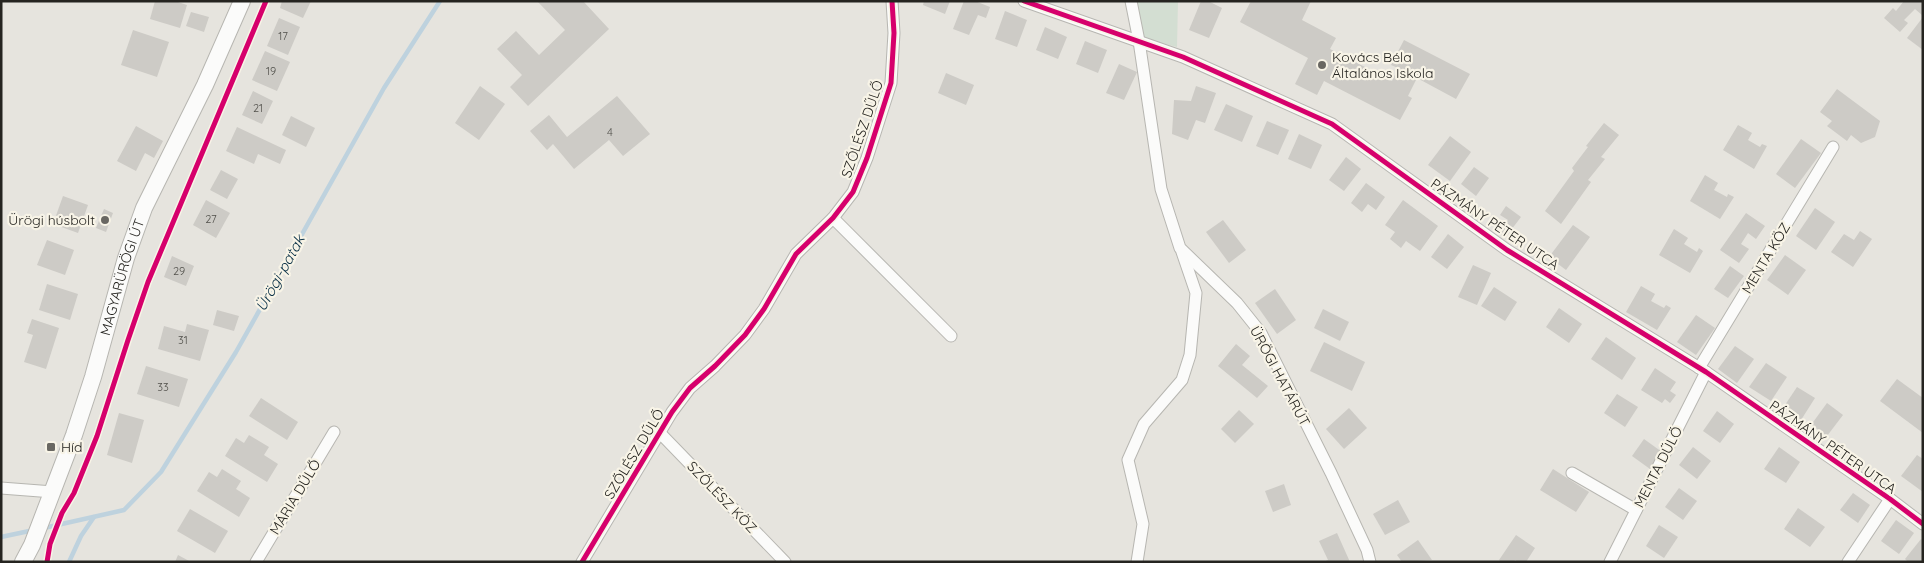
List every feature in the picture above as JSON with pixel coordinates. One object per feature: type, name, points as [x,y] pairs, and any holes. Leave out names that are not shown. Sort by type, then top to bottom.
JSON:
[{"type":"main road","name":"MAGYARÜRÖGI ÚT","points":[[24,562],[94,377],[126,258],[144,208],[205,85],[242,1]]},
{"type":"street","name":"SZŐLÉSZ DŰLŐ","points":[[582,562],[672,412],[690,388],[715,366],[745,335],[764,309],[796,254],[833,218],[853,192],[867,158],[891,83],[894,33],[892,1]]},
{"type":"street","name":"PÁZMÁNY PÉTER UTCA","points":[[1024,1],[1183,57],[1332,124],[1507,250],[1703,370],[1890,499],[1923,524]]},
{"type":"street","name":"ÜRÖGI HATÁRÚT","points":[[1131,1],[1161,189],[1180,248],[1237,303],[1260,333],[1331,473],[1367,550],[1370,562]]},
{"type":"street","name":"MENTA KÖZ","points":[[1703,370],[1833,147]]},
{"type":"street","points":[[833,218],[950,336]]},
{"type":"street","points":[[1137,562],[1143,524],[1128,460],[1144,424],[1182,380],[1190,355],[1196,294],[1180,248]]},
{"type":"street","name":"MENTA DŰLŐ","points":[[1610,562],[1703,370]]},
{"type":"street","name":"MÁRIA DŰLŐ","points":[[256,562],[334,432]]},
{"type":"street","name":"SZŐLÉSZ KÖZ","points":[[660,432],[785,562]]},
{"type":"street","points":[[1572,473],[1636,510]]},
{"type":"street","points":[[1,488],[52,492]]},
{"type":"street","points":[[1848,562],[1890,499]]},
{"type":"shaded area","points":[[1131,1],[1178,1],[1177,47],[1138,37]]},
{"type":"building","points":[[155,1],[175,1],[187,5],[180,28],[150,19]]},
{"type":"building","points":[[282,1],[311,1],[303,18],[280,8]]},
{"type":"building","points":[[537,1],[583,1],[609,29],[528,106],[510,87],[522,75],[497,49],[516,31],[539,55],[565,30]]},
{"type":"building","points":[[924,1],[950,1],[945,14],[923,5]]},
{"type":"building","points":[[964,1],[975,1],[990,7],[986,18],[978,15],[969,35],[953,29]]},
{"type":"building","points":[[1201,1],[1208,1],[1222,8],[1209,38],[1189,30]]},
{"type":"building","points":[[1251,1],[1311,1],[1302,20],[1336,38],[1330,49],[1392,81],[1398,68],[1391,65],[1404,40],[1470,74],[1456,99],[1417,78],[1408,96],[1412,98],[1400,120],[1324,81],[1317,95],[1295,84],[1308,58],[1240,22]]},
{"type":"building","points":[[1904,1],[1923,1],[1923,14],[1915,9],[1904,20],[1908,23],[1900,32],[1884,18],[1893,8],[1896,11]]},
{"type":"building","points":[[1005,11],[1027,20],[1017,47],[995,39]]},
{"type":"building","points":[[191,12],[209,17],[204,32],[186,26]]},
{"type":"building","points":[[1923,17],[1923,50],[1907,38]]},
{"type":"building","points":[[279,18],[300,27],[288,55],[267,46]]},
{"type":"building","points":[[1045,27],[1067,37],[1058,59],[1036,50]]},
{"type":"building","points":[[133,30],[169,42],[157,77],[121,65]]},
{"type":"building","points":[[1085,41],[1107,50],[1098,73],[1076,64]]},
{"type":"building","points":[[265,51],[290,62],[277,91],[252,80]]},
{"type":"building","points":[[1119,64],[1137,72],[1124,100],[1106,93]]},
{"type":"building","points":[[946,73],[974,85],[966,105],[938,93]]},
{"type":"building","points":[[480,86],[505,104],[479,140],[455,123]]},
{"type":"building","points":[[1196,86],[1216,93],[1205,123],[1196,120],[1188,140],[1172,134],[1174,100],[1191,101]]},
{"type":"building","points":[[1837,89],[1880,121],[1875,137],[1861,143],[1851,135],[1847,141],[1827,126],[1832,121],[1820,112]]},
{"type":"building","points":[[253,91],[273,101],[262,124],[242,115]]},
{"type":"building","points":[[617,96],[650,134],[623,156],[609,140],[574,169],[553,144],[547,150],[530,131],[549,115],[567,137]]},
{"type":"building","points":[[1226,104],[1253,116],[1242,142],[1214,130]]},
{"type":"building","points":[[291,116],[315,128],[306,147],[282,135]]},
{"type":"building","points":[[1267,121],[1289,130],[1278,155],[1256,146]]},
{"type":"building","points":[[1604,123],[1619,135],[1601,157],[1605,159],[1588,180],[1591,182],[1561,224],[1545,211],[1574,171],[1572,168],[1588,147],[1586,146]]},
{"type":"building","points":[[1738,125],[1752,133],[1748,140],[1760,147],[1762,144],[1767,146],[1754,169],[1723,150]]},
{"type":"building","points":[[136,126],[163,141],[154,158],[145,153],[136,171],[117,161]]},
{"type":"building","points":[[237,127],[286,150],[280,164],[258,154],[254,164],[226,151]]},
{"type":"building","points":[[1299,134],[1322,145],[1311,169],[1288,159]]},
{"type":"building","points":[[1450,136],[1471,152],[1450,181],[1428,165]]},
{"type":"building","points":[[1801,139],[1821,153],[1795,188],[1776,174]]},
{"type":"building","points":[[1346,157],[1361,169],[1344,191],[1329,180]]},
{"type":"building","points":[[1474,167],[1489,178],[1476,196],[1461,184]]},
{"type":"building","points":[[221,170],[238,179],[227,199],[210,190]]},
{"type":"building","points":[[1705,175],[1718,183],[1714,190],[1727,197],[1728,194],[1734,197],[1720,219],[1690,201]]},
{"type":"building","points":[[1366,183],[1385,197],[1376,210],[1368,204],[1362,212],[1351,203]]},
{"type":"building","points":[[63,196],[88,205],[78,233],[53,224]]},
{"type":"building","points":[[206,200],[230,213],[216,238],[193,225]]},
{"type":"building","points":[[1403,200],[1438,226],[1420,251],[1406,241],[1401,248],[1390,239],[1395,232],[1385,225]]},
{"type":"building","points":[[1506,206],[1521,217],[1505,238],[1498,233],[1508,220],[1500,215]]},
{"type":"building","points":[[1815,208],[1835,222],[1816,250],[1796,236]]},
{"type":"building","name":"Ürögi húsbolt","points":[[104,209],[113,213],[106,232],[96,228]]},
{"type":"building","points":[[1746,213],[1765,226],[1756,239],[1748,233],[1741,244],[1749,249],[1739,263],[1720,250]]},
{"type":"building","points":[[1223,220],[1246,250],[1229,263],[1206,232]]},
{"type":"building","points":[[1573,225],[1590,237],[1566,270],[1549,257]]},
{"type":"building","points":[[1674,229],[1688,238],[1684,244],[1697,252],[1699,248],[1703,251],[1690,273],[1659,255]]},
{"type":"building","points":[[1860,231],[1872,239],[1853,267],[1831,252],[1844,234],[1854,240]]},
{"type":"building","points":[[1448,234],[1464,247],[1447,269],[1431,257]]},
{"type":"building","points":[[47,240],[74,250],[65,275],[37,265]]},
{"type":"building","points":[[1785,255],[1806,270],[1788,295],[1767,280]]},
{"type":"building","points":[[172,256],[194,266],[186,286],[164,277]]},
{"type":"building","points":[[1473,265],[1491,273],[1477,305],[1458,297]]},
{"type":"building","points":[[1730,266],[1744,276],[1728,298],[1714,289]]},
{"type":"building","points":[[47,284],[78,294],[70,320],[39,310]]},
{"type":"building","points":[[1641,286],[1655,294],[1651,301],[1664,308],[1666,305],[1671,308],[1657,330],[1626,312]]},
{"type":"building","points":[[1494,287],[1517,302],[1505,321],[1481,306]]},
{"type":"building","points":[[1275,289],[1296,320],[1277,334],[1255,303]]},
{"type":"building","points":[[1559,308],[1582,324],[1569,343],[1546,327]]},
{"type":"building","points":[[1323,309],[1349,322],[1340,341],[1314,328]]},
{"type":"building","points":[[217,310],[239,316],[234,331],[213,325]]},
{"type":"building","points":[[1696,315],[1715,328],[1696,355],[1677,342]]},
{"type":"building","points":[[32,319],[59,328],[46,369],[24,362],[33,335],[27,333]]},
{"type":"building","points":[[187,324],[209,330],[200,361],[158,349],[164,326],[185,332]]},
{"type":"building","points":[[1606,337],[1636,358],[1622,380],[1591,359]]},
{"type":"building","points":[[1324,342],[1365,362],[1352,391],[1310,371]]},
{"type":"building","points":[[1236,344],[1250,356],[1242,365],[1268,386],[1257,398],[1218,366]]},
{"type":"building","points":[[1735,346],[1754,359],[1737,383],[1718,369]]},
{"type":"building","points":[[1766,363],[1787,377],[1771,401],[1749,387]]},
{"type":"building","points":[[146,366],[188,379],[179,407],[137,394]]},
{"type":"building","points":[[1655,368],[1676,382],[1670,391],[1676,395],[1670,403],[1665,399],[1662,403],[1641,390]]},
{"type":"building","points":[[1897,379],[1923,398],[1923,433],[1880,401]]},
{"type":"building","points":[[1797,387],[1815,398],[1801,420],[1783,408]]},
{"type":"building","points":[[1617,394],[1638,407],[1625,427],[1604,413]]},
{"type":"building","points":[[261,398],[298,422],[287,440],[249,416]]},
{"type":"building","points":[[1827,403],[1843,415],[1827,436],[1811,425]]},
{"type":"building","points":[[1349,408],[1367,428],[1344,449],[1326,429]]},
{"type":"building","points":[[1239,410],[1254,424],[1235,443],[1221,429]]},
{"type":"building","points":[[1717,411],[1734,424],[1720,443],[1703,431]]},
{"type":"building","points":[[119,413],[144,420],[132,463],[107,455]]},
{"type":"building","points":[[249,435],[269,447],[264,455],[278,464],[267,482],[225,456],[236,438],[244,443]]},
{"type":"building","points":[[1644,439],[1662,452],[1650,469],[1632,456]]},
{"type":"building","points":[[1693,447],[1711,461],[1697,479],[1679,465]]},
{"type":"building","points":[[1779,447],[1800,462],[1786,483],[1764,469]]},
{"type":"building","points":[[1917,455],[1923,459],[1923,492],[1901,476]]},
{"type":"building","points":[[222,469],[241,481],[236,489],[250,498],[239,517],[197,491],[209,472],[217,477]]},
{"type":"building","points":[[1553,469],[1589,492],[1576,512],[1540,490]]},
{"type":"building","points":[[1284,484],[1291,505],[1273,512],[1265,491]]},
{"type":"building","points":[[1679,488],[1697,501],[1683,520],[1665,507]]},
{"type":"building","points":[[1853,493],[1870,505],[1858,523],[1840,510]]},
{"type":"building","points":[[1398,500],[1410,522],[1385,535],[1373,514]]},
{"type":"building","points":[[1798,508],[1825,527],[1810,547],[1784,529]]},
{"type":"building","points":[[190,509],[228,531],[215,553],[177,531]]},
{"type":"building","points":[[1896,520],[1914,533],[1899,554],[1881,541]]},
{"type":"building","points":[[1659,525],[1678,537],[1664,558],[1646,546]]},
{"type":"building","points":[[1337,533],[1350,562],[1323,562],[1328,560],[1319,541]]},
{"type":"building","points":[[1516,535],[1535,548],[1526,562],[1515,560],[1514,562],[1501,562],[1499,560]]},
{"type":"building","points":[[1921,539],[1923,541],[1923,562],[1908,562],[1905,559]]},
{"type":"building","points":[[1418,540],[1432,560],[1402,562],[1397,555]]},
{"type":"building","points":[[178,555],[191,562],[175,562]]},
{"type":"waterway","name":"Ürögi-patak","points":[[44,528],[124,510],[161,472],[236,352],[384,88],[440,1]]},
{"type":"waterway","points":[[69,562],[81,536],[94,517]]},
{"type":"waterway","points":[[1,537],[34,530]]},
{"type":"cycle path","points":[[47,562],[50,544],[62,513],[74,493],[97,436],[148,282],[266,1]]},
{"type":"cycle path","points":[[582,562],[672,412],[690,388],[715,366],[745,335],[764,309],[796,254],[833,218],[853,192],[867,158],[891,83],[894,33],[892,1]]},
{"type":"cycle path","points":[[1024,1],[1183,57],[1332,124],[1507,250],[1706,372],[1890,499],[1923,524]]},
{"type":"place","name":"Kovács Béla Általános Iskola","points":[[1322,65]]},
{"type":"place","name":"Ürögi húsbolt","points":[[105,220]]},
{"type":"place","name":"Híd","points":[[51,447]]}]
